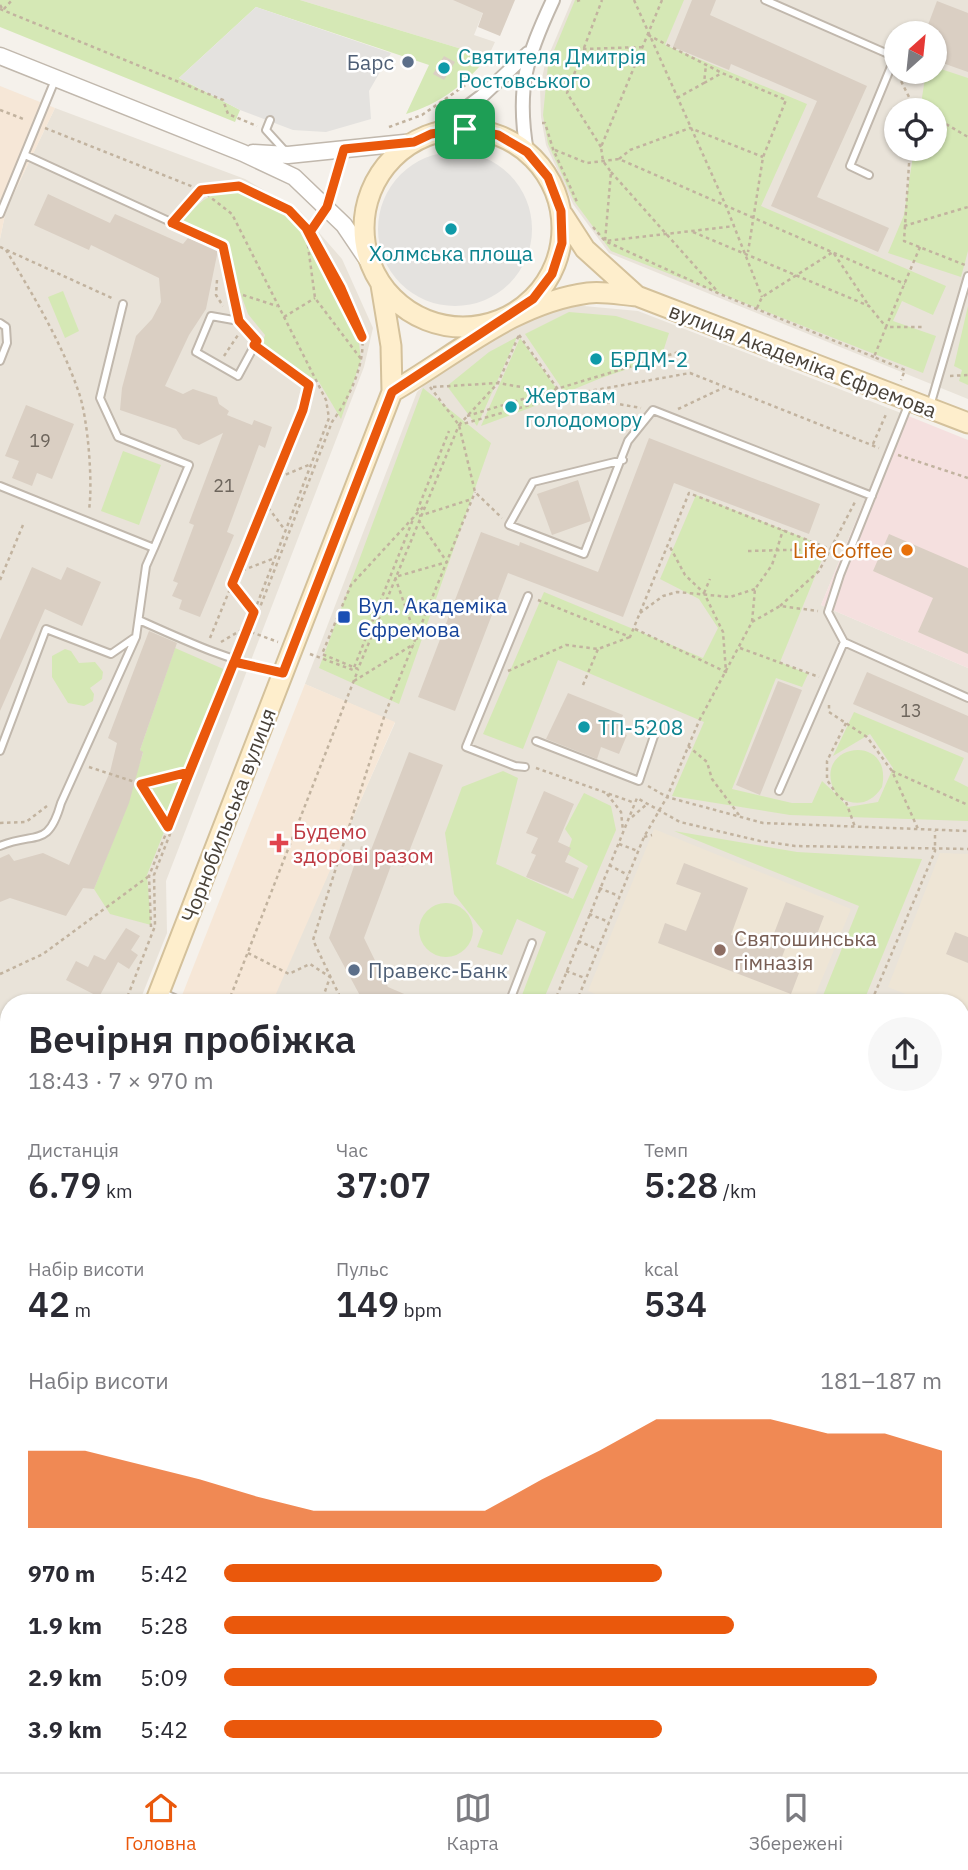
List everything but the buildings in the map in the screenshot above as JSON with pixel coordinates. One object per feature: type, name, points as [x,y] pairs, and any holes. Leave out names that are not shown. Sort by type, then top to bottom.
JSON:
[{"type":"main road","points":[[392,392],[508,318],[533,299],[552,274],[562,243],[561,211],[548,177],[527,152],[498,135],[478,130],[465,129],[422,138],[390,161],[373,186],[364,216],[369,261],[381,285],[400,306],[425,320],[452,327],[480,327],[508,318]]},
{"type":"main road","name":"вулиця Академіка Єфремова","points":[[561,211],[585,250],[637,296]]},
{"type":"main road","name":"Чорнобильська вулиця","points":[[158,994],[392,392],[391,346],[381,285]]},
{"type":"main road","name":"вулиця Академіка Єфремова","points":[[508,318],[549,302],[591,292],[637,296],[968,423]]},
{"type":"street","points":[[527,152],[521,116],[528,53],[553,0]]},
{"type":"street","points":[[243,153],[288,155],[422,138],[482,96],[528,53]]},
{"type":"street","points":[[0,56],[243,153],[294,177],[344,225],[369,261]]},
{"type":"lane","points":[[765,0],[895,57],[850,166],[869,176]]},
{"type":"lane","points":[[0,214],[56,78]]},
{"type":"lane","points":[[270,120],[266,130],[288,155]]},
{"type":"lane","points":[[26,155],[223,246],[239,321],[257,341],[238,376],[196,352],[211,316],[239,321]]},
{"type":"lane","points":[[929,408],[968,276]]},
{"type":"lane","points":[[0,846],[17,839],[38,838],[54,827],[136,637],[146,566],[189,465],[118,437],[100,398],[123,304]]},
{"type":"lane","points":[[0,323],[6,327],[7,343],[0,361]]},
{"type":"lane","points":[[902,398],[890,452],[828,612],[844,642],[968,698]]},
{"type":"lane","points":[[623,460],[533,482],[509,526],[584,554],[623,460],[628,440],[653,410],[872,496]]},
{"type":"lane","points":[[0,486],[153,548]]},
{"type":"lane","points":[[525,766],[515,766],[466,747],[528,596]]},
{"type":"lane","points":[[139,620],[236,663],[283,673]]},
{"type":"lane","points":[[0,751],[46,629],[111,654],[136,637]]},
{"type":"lane","points":[[779,791],[844,642]]},
{"type":"lane","points":[[536,741],[639,780],[654,736],[651,725]]},
{"type":"lane","points":[[512,994],[532,943]]},
{"type":"path","points":[[1,8],[12,0]]},
{"type":"path","points":[[602,0],[567,93],[601,147],[603,161],[611,172],[720,294]]},
{"type":"path","points":[[634,0],[726,205],[762,297]]},
{"type":"path","points":[[601,147],[662,0]]},
{"type":"path","points":[[1,8],[223,100],[228,114],[266,130]]},
{"type":"path","points":[[648,35],[722,73],[786,100],[763,157],[747,255]]},
{"type":"path","points":[[583,49],[643,47]]},
{"type":"path","points":[[704,83],[706,65]]},
{"type":"path","points":[[677,99],[722,73]]},
{"type":"path","points":[[381,131],[422,115],[467,83]]},
{"type":"path","points":[[0,110],[201,190],[232,214],[326,400],[329,418],[236,663],[189,772],[149,876],[151,927]]},
{"type":"path","points":[[542,123],[545,123],[553,149],[581,209]]},
{"type":"path","points":[[947,125],[968,137]]},
{"type":"path","points":[[619,159],[630,150],[690,128],[763,157]]},
{"type":"path","points":[[129,994],[155,926],[154,875],[332,422],[342,408],[361,359],[362,337],[341,288],[310,232],[327,207],[344,149]]},
{"type":"path","points":[[553,149],[587,163],[619,159],[905,284]]},
{"type":"path","points":[[909,161],[904,240],[968,266]]},
{"type":"path","points":[[605,242],[611,172]]},
{"type":"path","points":[[172,223],[201,190],[239,186],[289,210],[306,228],[362,337]]},
{"type":"path","points":[[904,226],[968,207]]},
{"type":"path","points":[[589,220],[605,242],[720,294],[905,370],[902,398],[872,445]]},
{"type":"path","points":[[605,242],[735,226]]},
{"type":"path","points":[[306,228],[315,298],[361,359]]},
{"type":"path","points":[[693,232],[869,306]]},
{"type":"path","points":[[0,247],[123,304]]},
{"type":"path","points":[[874,357],[920,247]]},
{"type":"path","points":[[6,250],[38,303],[80,395],[92,490],[88,520]]},
{"type":"path","points":[[757,309],[762,297],[833,252]]},
{"type":"path","points":[[833,252],[886,327]]},
{"type":"path","points":[[205,651],[303,410],[309,385],[238,335],[216,296]]},
{"type":"path","points":[[250,297],[277,306]]},
{"type":"path","points":[[284,317],[315,298]]},
{"type":"path","points":[[886,327],[922,327]]},
{"type":"path","points":[[218,364],[238,335]]},
{"type":"path","points":[[232,994],[354,681],[355,669],[417,517],[459,425],[498,383],[519,335],[562,396]]},
{"type":"path","points":[[467,416],[682,351]]},
{"type":"path","points":[[459,425],[562,396],[677,373],[690,373],[890,452],[968,478]]},
{"type":"path","points":[[939,377],[968,375]]},
{"type":"path","points":[[509,526],[475,492],[459,425],[430,387],[498,383],[653,410]]},
{"type":"path","points":[[666,415],[725,387]]},
{"type":"path","points":[[329,418],[342,408]]},
{"type":"path","points":[[355,669],[395,577],[449,431]]},
{"type":"path","points":[[273,480],[311,464]]},
{"type":"path","points":[[752,622],[780,606],[819,571],[861,491]]},
{"type":"path","points":[[339,994],[313,940],[386,714],[475,492]]},
{"type":"path","points":[[494,677],[566,645],[598,649],[630,637],[689,493],[830,549]]},
{"type":"path","points":[[355,669],[322,654],[351,585],[417,517],[472,499]]},
{"type":"path","points":[[264,502],[285,530]]},
{"type":"path","points":[[417,517],[447,562]]},
{"type":"path","points":[[0,580],[23,525]]},
{"type":"path","points":[[579,994],[644,837],[667,797],[688,746],[752,622],[755,589],[772,565],[783,530]]},
{"type":"path","points":[[669,545],[685,575],[704,593],[723,632],[726,672]]},
{"type":"path","points":[[748,551],[777,548],[830,549]]},
{"type":"path","points":[[236,573],[274,559]]},
{"type":"path","points":[[395,577],[447,562]]},
{"type":"path","points":[[395,577],[416,642]]},
{"type":"path","points":[[704,593],[710,579]]},
{"type":"path","points":[[232,584],[254,612]]},
{"type":"path","points":[[639,614],[663,596],[704,593],[730,597],[755,589]]},
{"type":"path","points":[[528,596],[630,637]]},
{"type":"path","points":[[780,606],[828,612]]},
{"type":"path","points":[[205,651],[248,626]]},
{"type":"path","points":[[633,629],[726,672]]},
{"type":"path","points":[[354,681],[416,642]]},
{"type":"path","points":[[740,648],[828,680],[829,712],[867,737],[891,771],[918,830]]},
{"type":"path","points":[[583,685],[598,649]]},
{"type":"path","points":[[846,723],[827,761],[827,780],[838,796],[846,802],[855,827]]},
{"type":"path","points":[[688,746],[708,762],[712,779],[740,817]]},
{"type":"path","points":[[0,823],[26,822],[70,785],[85,766],[141,784],[189,772]]},
{"type":"path","points":[[525,766],[542,769],[635,803]]},
{"type":"path","points":[[891,771],[968,805]]},
{"type":"path","points":[[639,780],[667,797],[763,823],[968,831]]},
{"type":"path","points":[[141,784],[168,827]]},
{"type":"path","points":[[605,792],[621,812],[623,832]]},
{"type":"path","points":[[632,817],[637,797],[680,822],[795,846],[935,851],[968,849]]},
{"type":"path","points":[[557,994],[623,832],[632,817],[647,804]]},
{"type":"path","points":[[874,994],[935,851],[935,830]]},
{"type":"path","points":[[644,837],[652,835]]},
{"type":"path","points":[[619,844],[638,851]]},
{"type":"path","points":[[609,865],[628,875]]},
{"type":"path","points":[[0,974],[43,954],[149,876]]},
{"type":"path","points":[[599,888],[619,897]]},
{"type":"path","points":[[589,914],[610,922]]},
{"type":"path","points":[[578,941],[597,949]]},
{"type":"path","points":[[248,953],[289,974],[310,964],[330,976]]},
{"type":"path","points":[[566,971],[585,978]]},
{"type":"path","points":[[324,994],[330,976]]},
{"type":"shaded area","points":[[300,0],[488,0],[474,35],[495,42],[488,57]]},
{"type":"shaded area","points":[[572,0],[968,0],[968,399],[609,253],[573,204],[546,145],[540,88],[545,64]]},
{"type":"shaded area","points":[[256,7],[391,53],[369,91],[371,119],[326,132],[293,130],[240,110],[179,78]]},
{"type":"shaded area","points":[[0,86],[55,108],[6,210],[0,239]]},
{"type":"shaded area","points":[[55,108],[245,179],[301,212],[342,259],[373,328],[364,367],[166,881],[167,933],[143,994],[0,994],[0,239],[6,210]]},
{"type":"shaded area","points":[[455,152],[485,157],[510,174],[527,199],[532,229],[527,259],[510,284],[485,301],[455,306],[425,301],[400,284],[383,259],[378,229],[383,199],[400,174],[425,157]]},
{"type":"shaded area","points":[[573,305],[638,311],[901,413],[821,605],[968,668],[968,994],[275,994],[395,723],[305,684],[417,392],[440,370],[526,319]]},
{"type":"shaded area","points":[[901,413],[968,440],[968,668],[821,605]]},
{"type":"shaded area","points":[[305,684],[395,722],[276,994],[183,994]]},
{"type":"shaded area","name":"Святошинська гімназія","points":[[654,829],[851,909],[816,994],[595,994],[588,991]]},
{"type":"shaded area","points":[[940,853],[968,854],[968,994],[906,994],[888,987]]},
{"type":"green space","points":[[0,0],[300,0],[488,57],[451,92],[430,105],[406,114],[429,65],[256,7],[179,78],[240,110],[235,122],[0,27]]},
{"type":"green space","points":[[575,0],[684,0],[665,45],[807,104],[761,206],[946,286],[933,315],[902,301],[893,321],[936,336],[923,373],[611,251],[574,201],[548,144],[543,115],[548,65]]},
{"type":"green space","points":[[947,71],[968,78],[968,251],[961,277],[888,253],[904,215],[912,161],[947,161],[947,98],[922,98],[924,84],[947,84]]},
{"type":"green space","points":[[239,192],[285,212],[306,229],[356,317],[361,360],[341,419],[319,382],[261,348],[265,335],[248,314],[221,240],[182,222],[206,199],[219,194]]},
{"type":"green space","points":[[63,291],[79,331],[65,338],[48,297]]},
{"type":"green space","points":[[968,306],[968,385],[959,381],[962,370],[954,366]]},
{"type":"green space","points":[[569,312],[616,316],[669,333],[661,358],[565,393],[525,334]]},
{"type":"green space","points":[[517,337],[477,426],[447,386],[489,352]]},
{"type":"green space","points":[[520,338],[562,396],[481,426]]},
{"type":"green space","points":[[423,388],[491,443],[399,704],[319,668]]},
{"type":"green space","points":[[123,451],[161,465],[139,525],[101,511]]},
{"type":"green space","points":[[696,495],[827,547],[780,662],[808,674],[802,687],[776,678],[732,789],[792,803],[812,803],[822,781],[836,794],[830,777],[833,764],[841,755],[853,750],[865,751],[876,757],[882,769],[882,787],[873,797],[862,802],[839,798],[848,807],[878,802],[893,768],[870,734],[833,756],[854,712],[964,758],[954,780],[968,787],[968,821],[790,815],[672,796],[704,722],[558,660],[523,749],[483,734],[544,592],[703,658],[718,628],[699,599],[660,579]]},
{"type":"green space","points":[[175,648],[228,671],[147,875],[151,925],[110,914],[94,889],[120,823],[143,753],[140,750]]},
{"type":"green space","points":[[65,649],[71,651],[79,663],[95,662],[103,672],[102,679],[90,688],[94,694],[93,701],[84,706],[68,703],[52,677],[52,656]]},
{"type":"green space","points":[[503,771],[518,778],[496,864],[573,899],[588,866],[567,854],[572,839],[565,829],[584,793],[611,806],[616,830],[546,994],[522,994],[546,932],[517,919],[502,955],[477,947],[483,931],[454,894],[445,833],[462,787]]},
{"type":"green space","points":[[674,831],[797,852],[922,859],[867,994],[824,994],[859,906]]},
{"type":"green space","points":[[446,903],[465,911],[473,930],[465,949],[446,957],[427,949],[419,930],[427,911]]},
{"type":"place","name":"Барс","points":[[408,62]]},
{"type":"place","name":"Святителя Дмитрія Ростовського","points":[[444,68]]},
{"type":"place","name":"Холмська площа","points":[[451,229]]},
{"type":"place","name":"БРДМ-2","points":[[596,359]]},
{"type":"place","name":"Жертвам голодомору","points":[[511,407]]},
{"type":"place","name":"Life Coffee","points":[[907,550]]},
{"type":"place","name":"Вул. Академіка Єфремова","points":[[344,617]]},
{"type":"place","name":"ТП-5208","points":[[584,727]]},
{"type":"place","name":"Будемо здорові разом","points":[[279,843]]},
{"type":"place","name":"Святошинська гімназія","points":[[720,950]]},
{"type":"place","name":"Правекс-Банк","points":[[354,970]]},
{"type":"route","points":[[465,129],[431,134],[414,142],[344,149],[327,207],[310,232],[341,288],[362,337],[306,228],[289,210],[239,186],[201,190],[172,223],[223,246],[239,321],[257,341],[254,345],[309,385],[303,410],[232,584],[254,612],[189,772],[168,827],[141,784],[189,772],[234,662],[283,673],[392,392],[508,318],[533,299],[552,274],[562,243],[561,211],[548,177],[527,152],[498,135],[465,129]]}]
